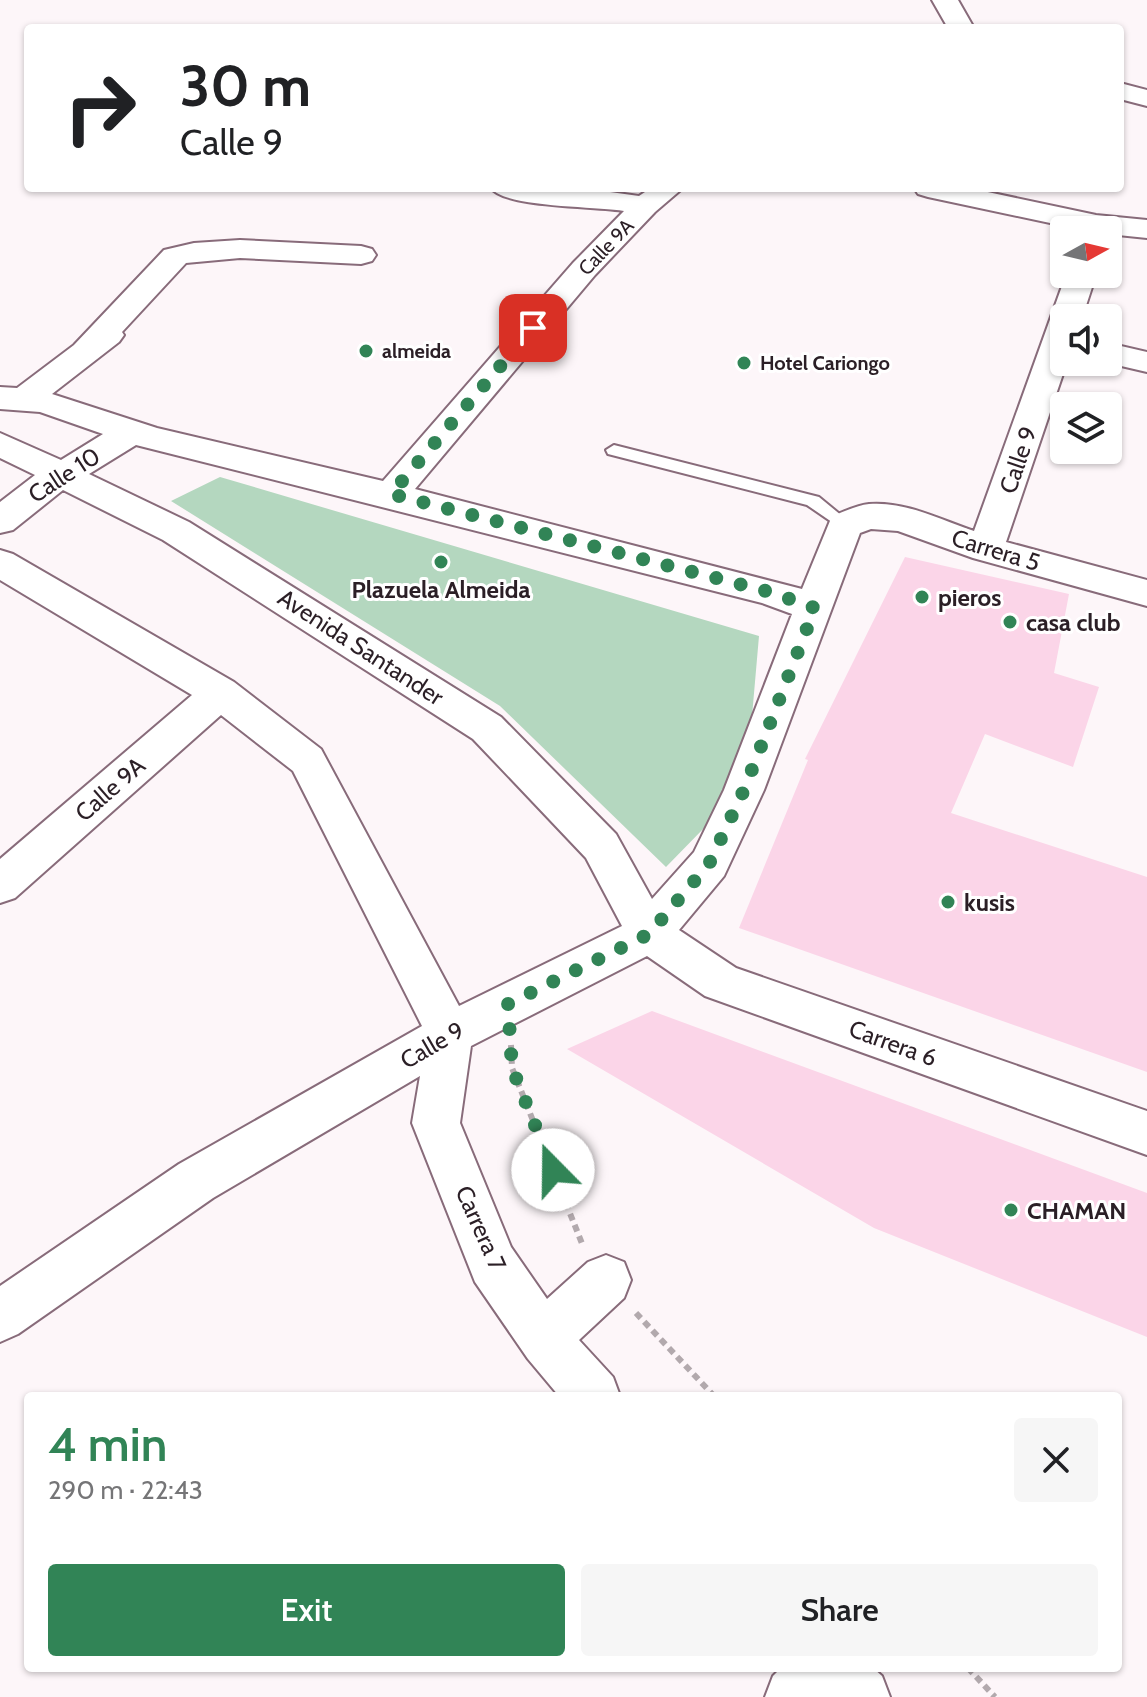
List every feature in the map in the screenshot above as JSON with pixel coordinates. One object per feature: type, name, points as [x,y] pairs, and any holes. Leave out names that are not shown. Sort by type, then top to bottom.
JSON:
[{"type":"street","points":[[945,0],[959,24]]},
{"type":"street","points":[[1124,92],[1147,98]]},
{"type":"street","points":[[514,192],[599,198],[657,197]]},
{"type":"street","points":[[947,192],[1096,224],[1147,229]]},
{"type":"street","name":"Calle 9A","points":[[391,494],[584,269],[657,197]]},
{"type":"street","points":[[13,398],[86,351],[227,249],[361,255]]},
{"type":"street","points":[[1122,356],[1147,362]]},
{"type":"street","name":"Calle 9","points":[[986,549],[1050,369]]},
{"type":"street","points":[[13,398],[130,433],[391,494],[770,592],[815,608]]},
{"type":"street","name":"Calle 10","points":[[0,521],[51,481],[130,433]]},
{"type":"street","name":"Avenida Santander","points":[[0,444],[51,481],[176,531],[487,728],[601,846],[649,934]]},
{"type":"street","name":"Carrera 5","points":[[845,525],[868,516],[901,519],[986,549],[1147,593]]},
{"type":"street","name":"Calle 9","points":[[0,1316],[196,1181],[480,1019],[649,934],[709,864],[744,790],[845,525]]},
{"type":"street","points":[[0,563],[220,693],[307,760],[480,1019]]},
{"type":"street","name":"Calle 9A","points":[[0,885],[220,693]]},
{"type":"street","name":"Carrera 6","points":[[649,934],[721,982],[1147,1133]]},
{"type":"street","name":"Carrera 7","points":[[480,1019],[436,1123],[493,1264],[574,1310],[593,1392]]},
{"type":"street","points":[[794,1697],[818,1672]]},
{"type":"street","points":[[834,1672],[861,1697]]},
{"type":"lane","points":[[614,450],[813,501],[845,525]]},
{"type":"path","points":[[480,1019],[512,1068],[583,1247],[574,1310],[707,1392]]},
{"type":"path","points":[[972,1672],[995,1697]]},
{"type":"green space","points":[[220,477],[759,636],[746,785],[666,867],[500,706],[171,501]]},
{"type":"building","name":"kusis","points":[[905,557],[1069,594],[1054,673],[1099,687],[1073,767],[985,734],[951,813],[1147,877],[1147,1072],[739,928],[808,760],[805,759]]},
{"type":"building","points":[[652,1011],[1147,1193],[1147,1337],[874,1228],[567,1049]]},
{"type":"place","name":"almeida","points":[[366,351]]},
{"type":"place","name":"Hotel Cariongo","points":[[744,363]]},
{"type":"place","name":"Plazuela Almeida","points":[[441,562]]},
{"type":"place","name":"pieros","points":[[922,597]]},
{"type":"place","name":"casa club","points":[[1010,622]]},
{"type":"place","name":"kusis","points":[[948,902]]},
{"type":"place","name":"CHAMAN","points":[[1011,1210]]},
{"type":"route","points":[[533,328],[391,494],[770,592],[815,608],[744,790],[709,864],[649,934],[508,1004],[512,1068],[553,1170]]}]
